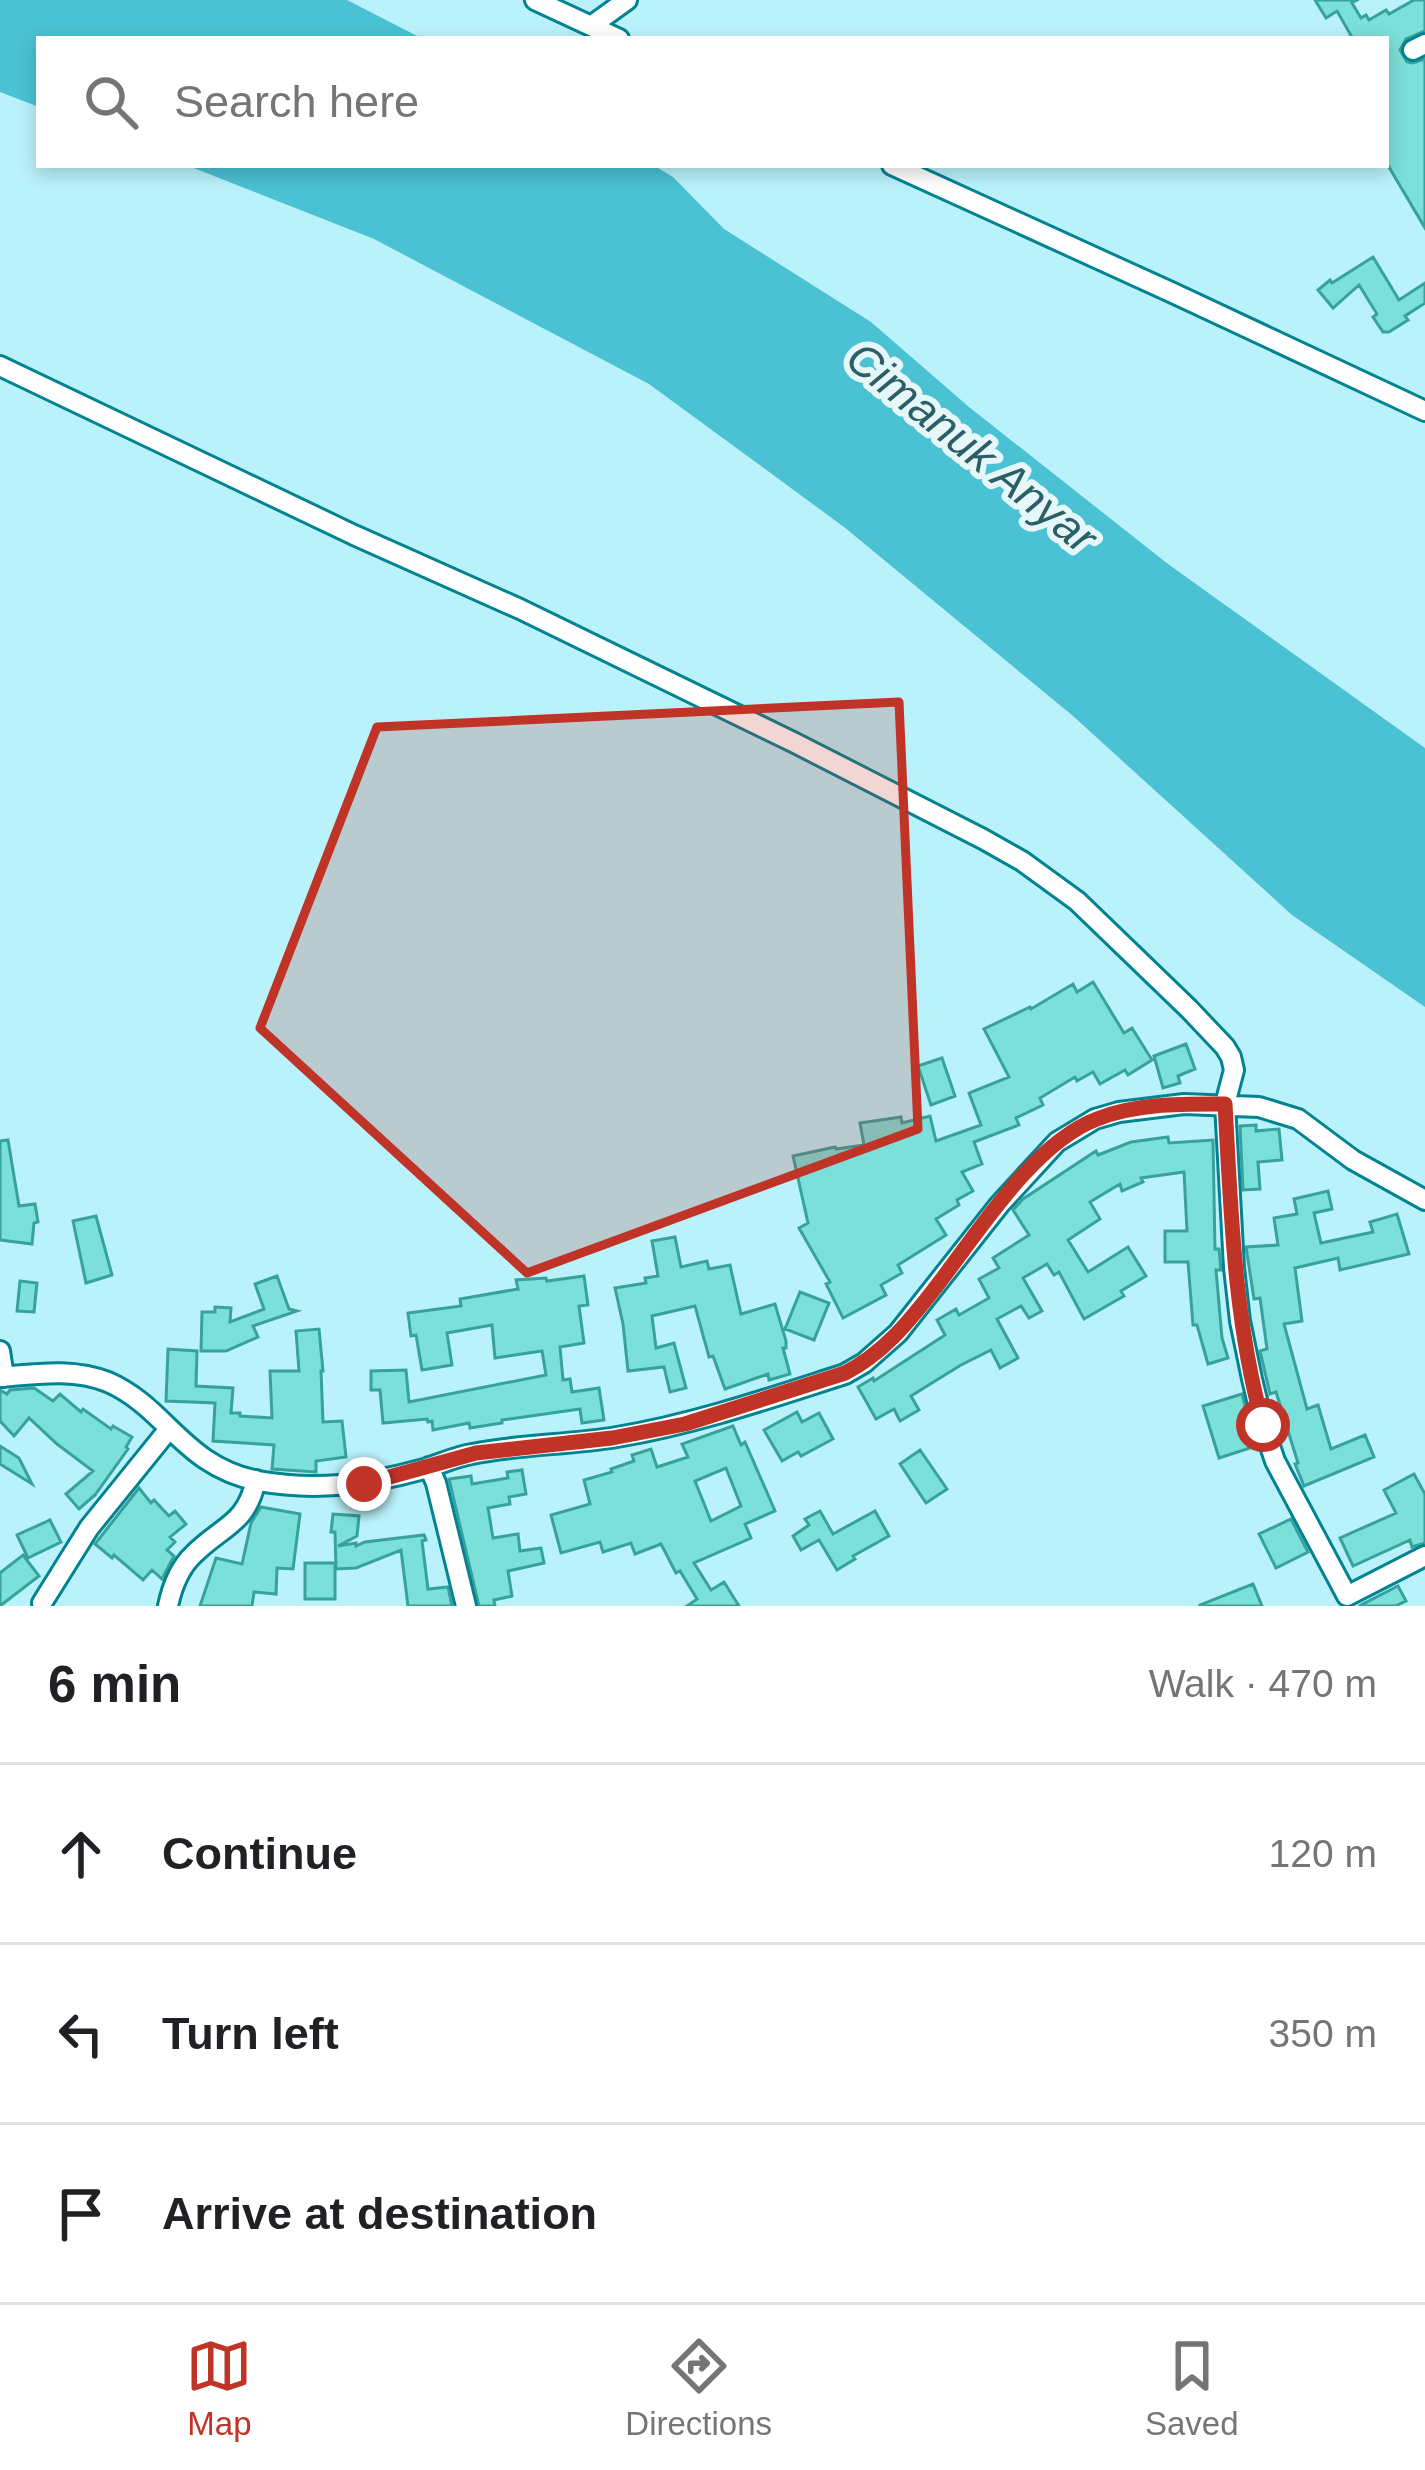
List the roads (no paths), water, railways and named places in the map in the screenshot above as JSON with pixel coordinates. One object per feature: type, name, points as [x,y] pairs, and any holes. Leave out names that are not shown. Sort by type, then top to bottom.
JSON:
[{"type":"street","points":[[535,0],[613,36]]},
{"type":"street","points":[[591,26],[627,0]]},
{"type":"street","points":[[899,168],[1425,411]]},
{"type":"street","points":[[0,366],[520,609],[898,795],[1022,861],[1077,902],[1225,1047],[1234,1070],[1225,1104],[1238,1303],[1258,1410],[1275,1461],[1349,1601],[1425,1556]]},
{"type":"street","points":[[0,1351],[2,1377],[55,1372],[106,1381],[126,1392],[211,1465],[256,1480],[346,1486],[476,1453],[612,1438],[685,1424],[845,1373],[898,1333],[1000,1204],[1057,1142],[1095,1119],[1119,1112],[1184,1104],[1259,1107],[1298,1119],[1353,1160],[1425,1199]]},
{"type":"street","points":[[42,1603],[89,1528],[169,1429]]},
{"type":"street","points":[[429,1467],[466,1606]]},
{"type":"street","points":[[168,1606],[190,1557],[245,1511],[256,1480]]},
{"type":"water","points":[[0,0],[347,0],[417,36],[36,36],[36,106],[0,92]]},
{"type":"water","name":"Cimanuk Anyar","points":[[194,168],[658,168],[673,177],[724,229],[871,322],[969,407],[1168,564],[1425,748],[1425,1007],[1292,915],[1073,716],[844,527],[649,384],[374,239]]}]
